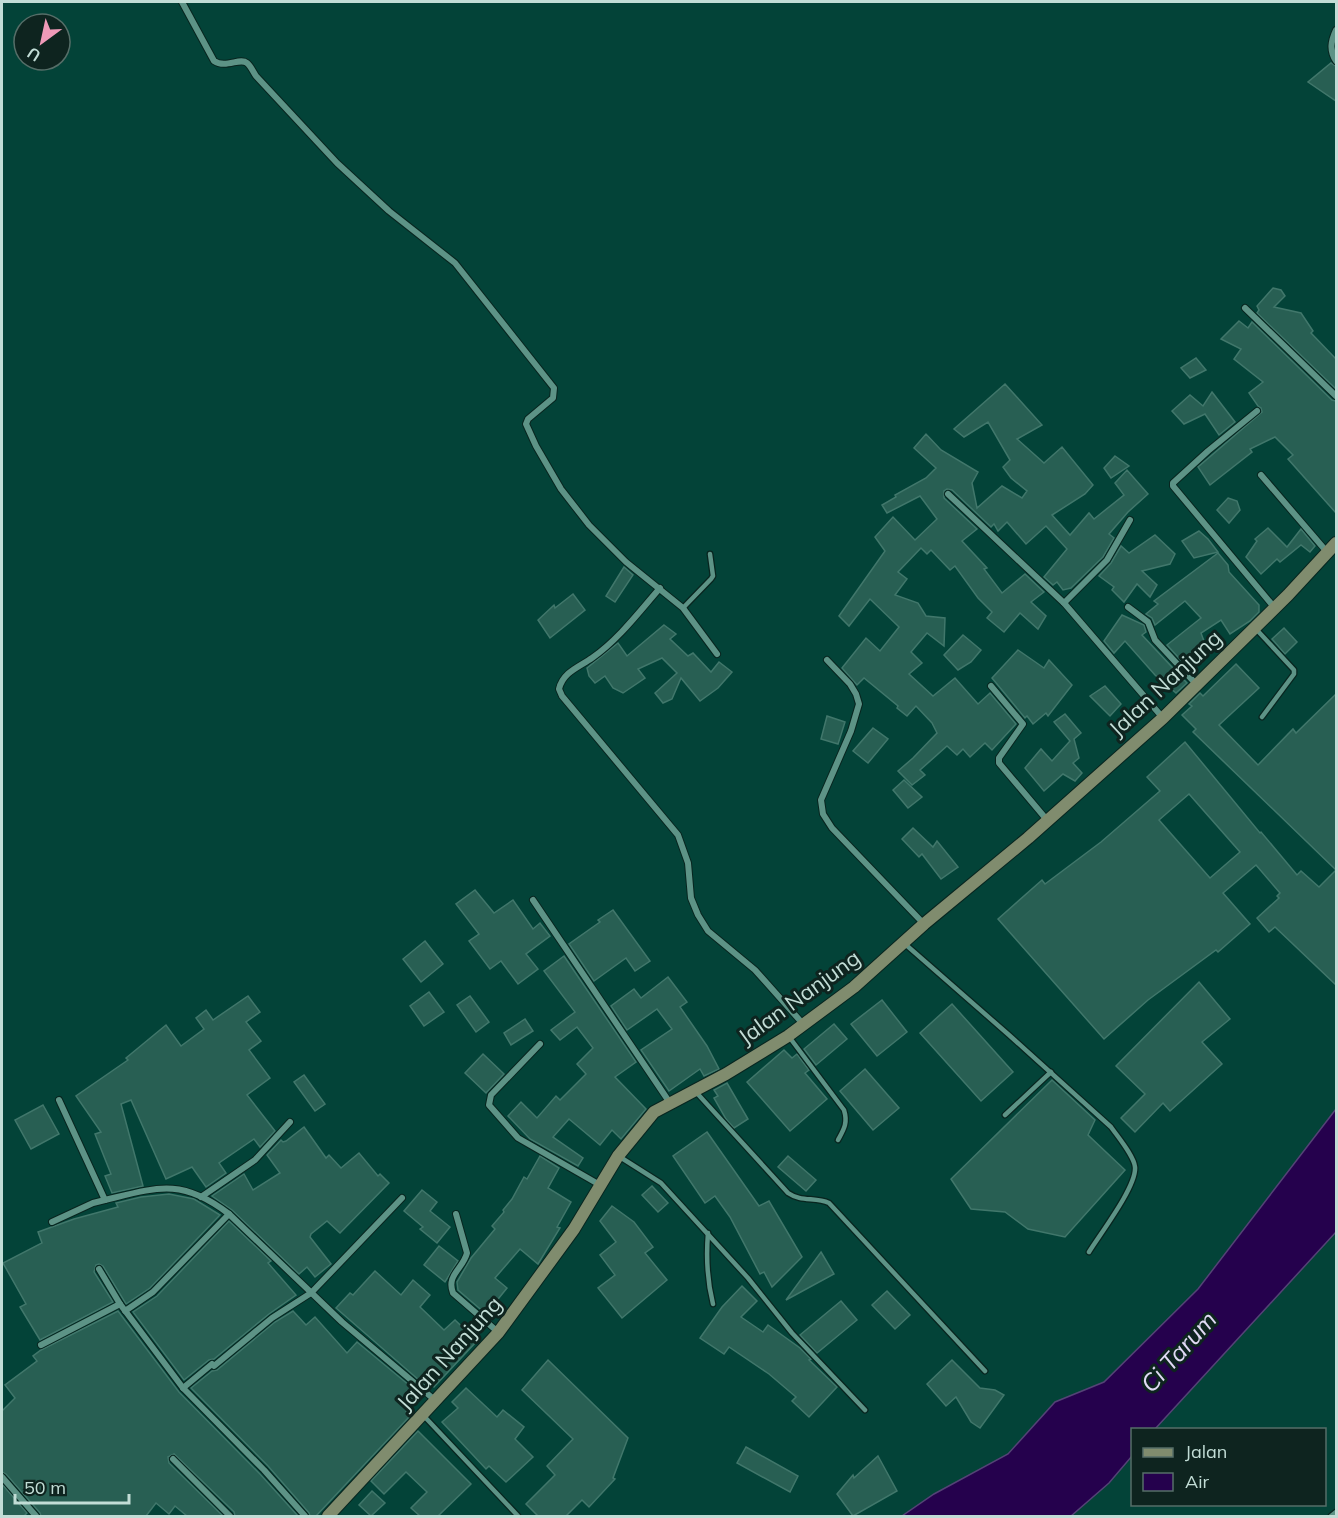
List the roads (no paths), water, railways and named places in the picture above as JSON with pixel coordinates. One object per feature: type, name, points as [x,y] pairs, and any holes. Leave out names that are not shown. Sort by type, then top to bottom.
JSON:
[{"type":"main road","name":"Jalan Nanjung","points":[[331,1515],[498,1333],[574,1229],[618,1156],[654,1113],[726,1074],[788,1036],[854,987],[924,924],[988,873],[1163,718],[1255,628],[1336,543]]},
{"type":"street","points":[[182,2],[214,61],[224,65],[242,61],[247,63],[256,76],[337,163],[389,211],[455,263],[554,388],[553,398],[528,419],[526,424],[561,489],[590,525],[626,562],[683,608],[717,654]]},
{"type":"street","points":[[1336,30],[1331,41],[1332,55],[1336,61]]},
{"type":"street","points":[[1245,308],[1336,396]]},
{"type":"street","points":[[1257,411],[1208,451],[1173,483],[1173,486],[1274,607]]},
{"type":"street","points":[[1261,475],[1327,552]]},
{"type":"street","points":[[948,494],[1064,603],[1163,718]]},
{"type":"street","points":[[1064,603],[1107,560],[1130,520]]},
{"type":"street","points":[[660,588],[615,639],[565,675],[559,688],[562,696],[678,835],[688,863],[691,898],[708,931],[755,970],[804,1025]]},
{"type":"street","points":[[1128,607],[1148,622],[1155,640],[1196,684]]},
{"type":"street","points":[[827,660],[850,684],[859,704],[821,800],[823,814],[832,828],[924,924]]},
{"type":"street","points":[[991,686],[1023,724],[999,758],[999,763],[1047,820]]},
{"type":"street","points":[[533,900],[670,1103]]},
{"type":"street","points":[[540,1044],[491,1095],[489,1105],[518,1138],[601,1185]]},
{"type":"street","points":[[59,1100],[105,1200]]},
{"type":"street","points":[[201,1197],[255,1160],[290,1122]]},
{"type":"street","points":[[52,1222],[93,1203],[149,1189],[172,1188],[210,1200],[229,1214],[342,1322],[436,1401]]},
{"type":"street","points":[[183,1388],[212,1364],[214,1366],[272,1318],[311,1293],[402,1198]]},
{"type":"street","points":[[125,1311],[153,1292],[229,1214]]},
{"type":"street","points":[[456,1214],[467,1253],[453,1274],[451,1288],[453,1293],[498,1333]]},
{"type":"street","points":[[99,1269],[120,1304],[183,1388],[264,1470],[305,1516]]},
{"type":"street","points":[[41,1345],[120,1304]]},
{"type":"street","points":[[173,1460],[230,1516]]},
{"type":"street","points":[[2,1477],[36,1516]]},
{"type":"lane","points":[[683,608],[713,576],[710,554]]},
{"type":"lane","points":[[1255,628],[1294,670],[1294,674],[1262,717]]},
{"type":"lane","points":[[904,943],[1111,1127],[1135,1165],[1132,1184],[1089,1252]]},
{"type":"lane","points":[[788,1036],[844,1110],[846,1125],[838,1140]]},
{"type":"lane","points":[[1005,1116],[1050,1072]]},
{"type":"lane","points":[[694,1091],[788,1194],[797,1199],[815,1198],[829,1203],[985,1371]]},
{"type":"lane","points":[[618,1156],[661,1183],[748,1278],[792,1333],[865,1410]]},
{"type":"lane","points":[[708,1233],[706,1256],[713,1304]]},
{"type":"lane","points":[[423,1415],[518,1516]]},
{"type":"lane","points":[[1331,1516],[1336,1512]]},
{"type":"water","name":"Ci Tarum","points":[[1336,1109],[1336,1232],[1156,1428],[1131,1428],[1131,1457],[1109,1483],[1071,1516],[902,1516],[934,1494],[1008,1454],[1055,1402],[1104,1382],[1198,1289]]}]
